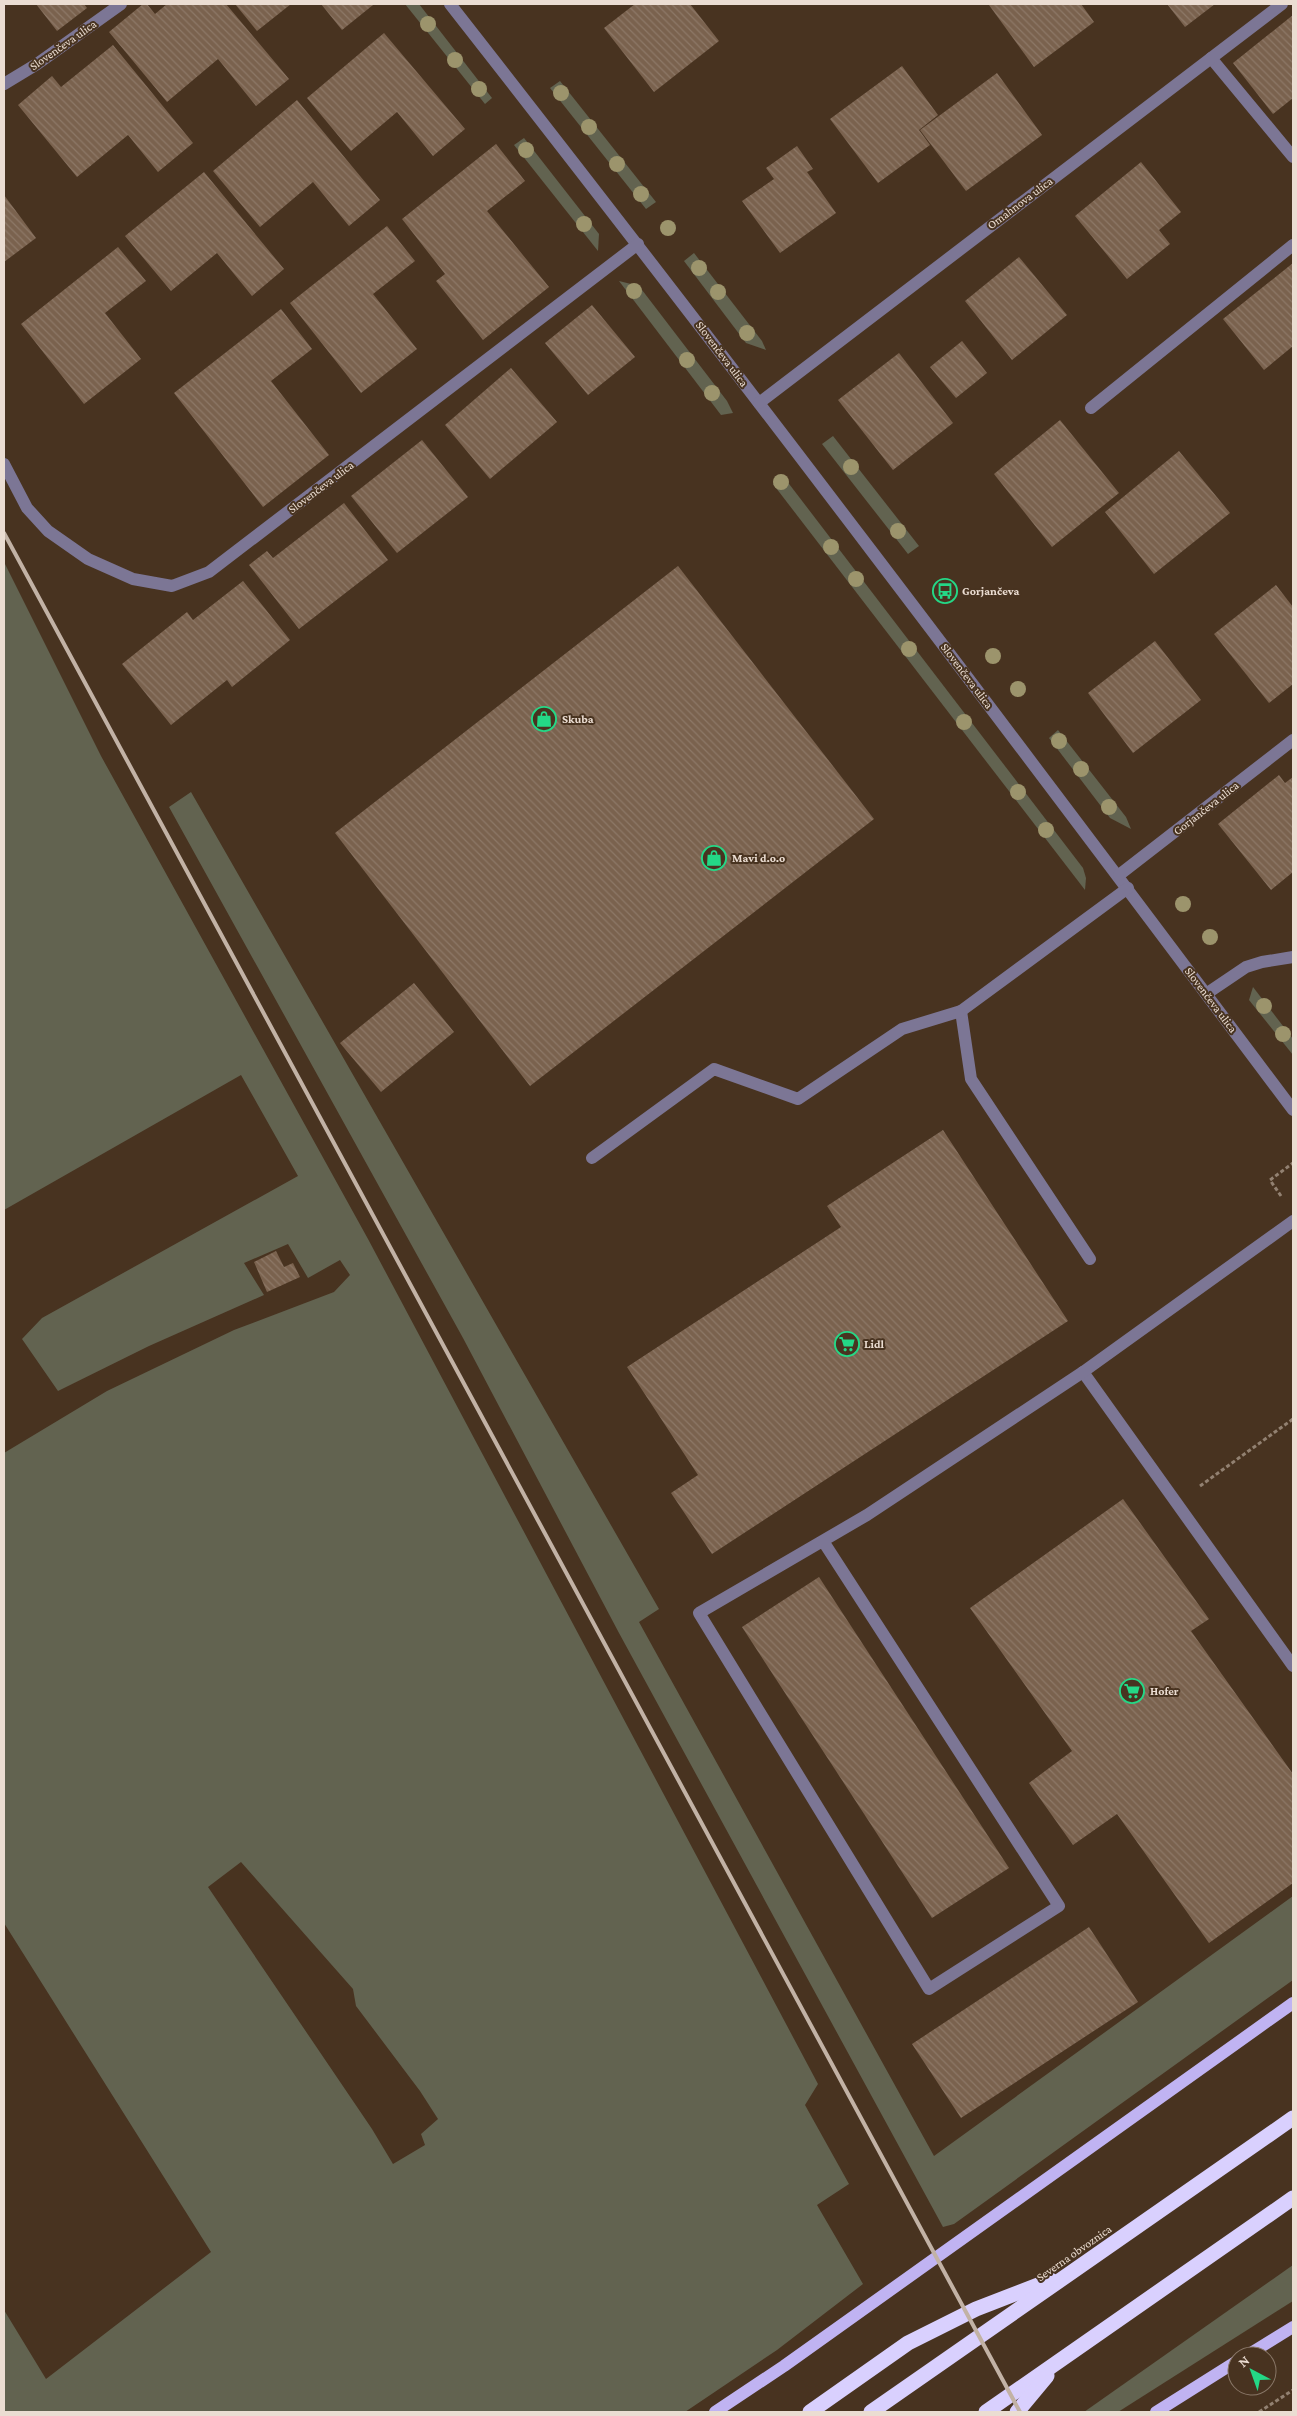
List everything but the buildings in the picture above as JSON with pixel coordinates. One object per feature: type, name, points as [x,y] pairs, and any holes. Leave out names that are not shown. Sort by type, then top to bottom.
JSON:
[{"type":"highway","name":"Severna obvoznica","points":[[871,2412],[1293,2118]]},
{"type":"highway","points":[[986,2412],[1293,2198]]},
{"type":"highway","points":[[810,2412],[908,2343],[976,2309],[1074,2271]]},
{"type":"highway","points":[[1017,2412],[1059,2361]]},
{"type":"main road","points":[[715,2412],[800,2355],[1293,2003]]},
{"type":"main road","points":[[1262,2346],[1293,2327]]},
{"type":"main road","points":[[1156,2412],[1227,2367]]},
{"type":"street","name":"Slovenčeva ulica","points":[[4,84],[37,64],[121,4]]},
{"type":"street","name":"Slovenčeva ulica","points":[[450,4],[638,244],[1119,875],[1293,1110]]},
{"type":"street","name":"Omahnova ulica","points":[[759,403],[1282,4]]},
{"type":"street","points":[[1211,58],[1293,156]]},
{"type":"street","name":"Slovenčeva ulica","points":[[4,464],[28,508],[48,531],[88,558],[133,579],[172,586],[209,572],[638,244]]},
{"type":"street","points":[[1091,408],[1293,245]]},
{"type":"street","name":"Gorjančeva ulica","points":[[1119,875],[1293,740]]},
{"type":"street","points":[[592,1158],[714,1068],[798,1099],[902,1029],[961,1011],[1128,888]]},
{"type":"street","points":[[1206,994],[1246,967],[1262,962],[1293,957]]},
{"type":"street","points":[[961,1011],[971,1079],[1090,1259]]},
{"type":"street","points":[[823,1541],[1059,1906],[929,1989],[699,1613],[867,1515],[1083,1372],[1293,1222]]},
{"type":"street","points":[[1083,1372],[1175,1504],[1293,1666]]},
{"type":"path","points":[[939,595],[953,584]]},
{"type":"path","points":[[1270,1180],[1293,1163]]},
{"type":"path","points":[[1175,1504],[1293,1419]]},
{"type":"path","points":[[1259,2412],[1293,2390]]},
{"type":"green space","points":[[405,4],[419,4],[492,98],[485,104]]},
{"type":"green space","points":[[560,81],[656,202],[646,209],[550,88]]},
{"type":"green space","points":[[524,138],[599,234],[598,251],[514,145]]},
{"type":"green space","points":[[694,253],[762,341],[766,350],[746,343],[684,261]]},
{"type":"green space","points":[[619,281],[639,286],[727,401],[733,413],[721,415]]},
{"type":"green space","points":[[833,436],[919,546],[908,554],[822,444]]},
{"type":"green space","points":[[783,476],[1083,868],[1086,878],[1085,890],[773,484]]},
{"type":"green space","points":[[4,562],[101,756],[368,1239],[818,2084],[805,2105],[849,2184],[817,2205],[863,2284],[777,2350],[685,2412],[4,2412],[4,2310],[46,2379],[211,2252],[4,1923],[4,1453],[107,1391],[234,1330],[334,1292],[350,1275],[340,1260],[308,1278],[288,1244],[244,1263],[264,1295],[149,1346],[58,1391],[22,1339],[42,1318],[298,1176],[241,1075],[4,1210]],"holes":[[[241,1862],[353,1989],[356,2006],[420,2091],[438,2119],[421,2134],[425,2145],[393,2164],[372,2129],[208,1887]]]},
{"type":"green space","points":[[1058,730],[1126,817],[1131,829],[1110,818],[1049,738]]},
{"type":"green space","points":[[191,792],[659,1609],[639,1622],[934,2156],[1293,1896],[1293,1980],[954,2224],[943,2227],[619,1633],[463,1338],[169,807]]},
{"type":"green space","points":[[1253,987],[1293,1039],[1293,1055],[1249,1000]]},
{"type":"green space","points":[[1293,2265],[1293,2301],[1118,2412],[1084,2412]]},
{"type":"railway","points":[[4,533],[1020,2412]]},
{"type":"place","name":"Gorjančeva","points":[[945,591]]},
{"type":"place","name":"Skuba","points":[[544,719]]},
{"type":"place","name":"Mavi d.o.o","points":[[714,858]]},
{"type":"place","name":"Lidl","points":[[847,1344]]},
{"type":"place","name":"Hofer","points":[[1132,1691]]}]
